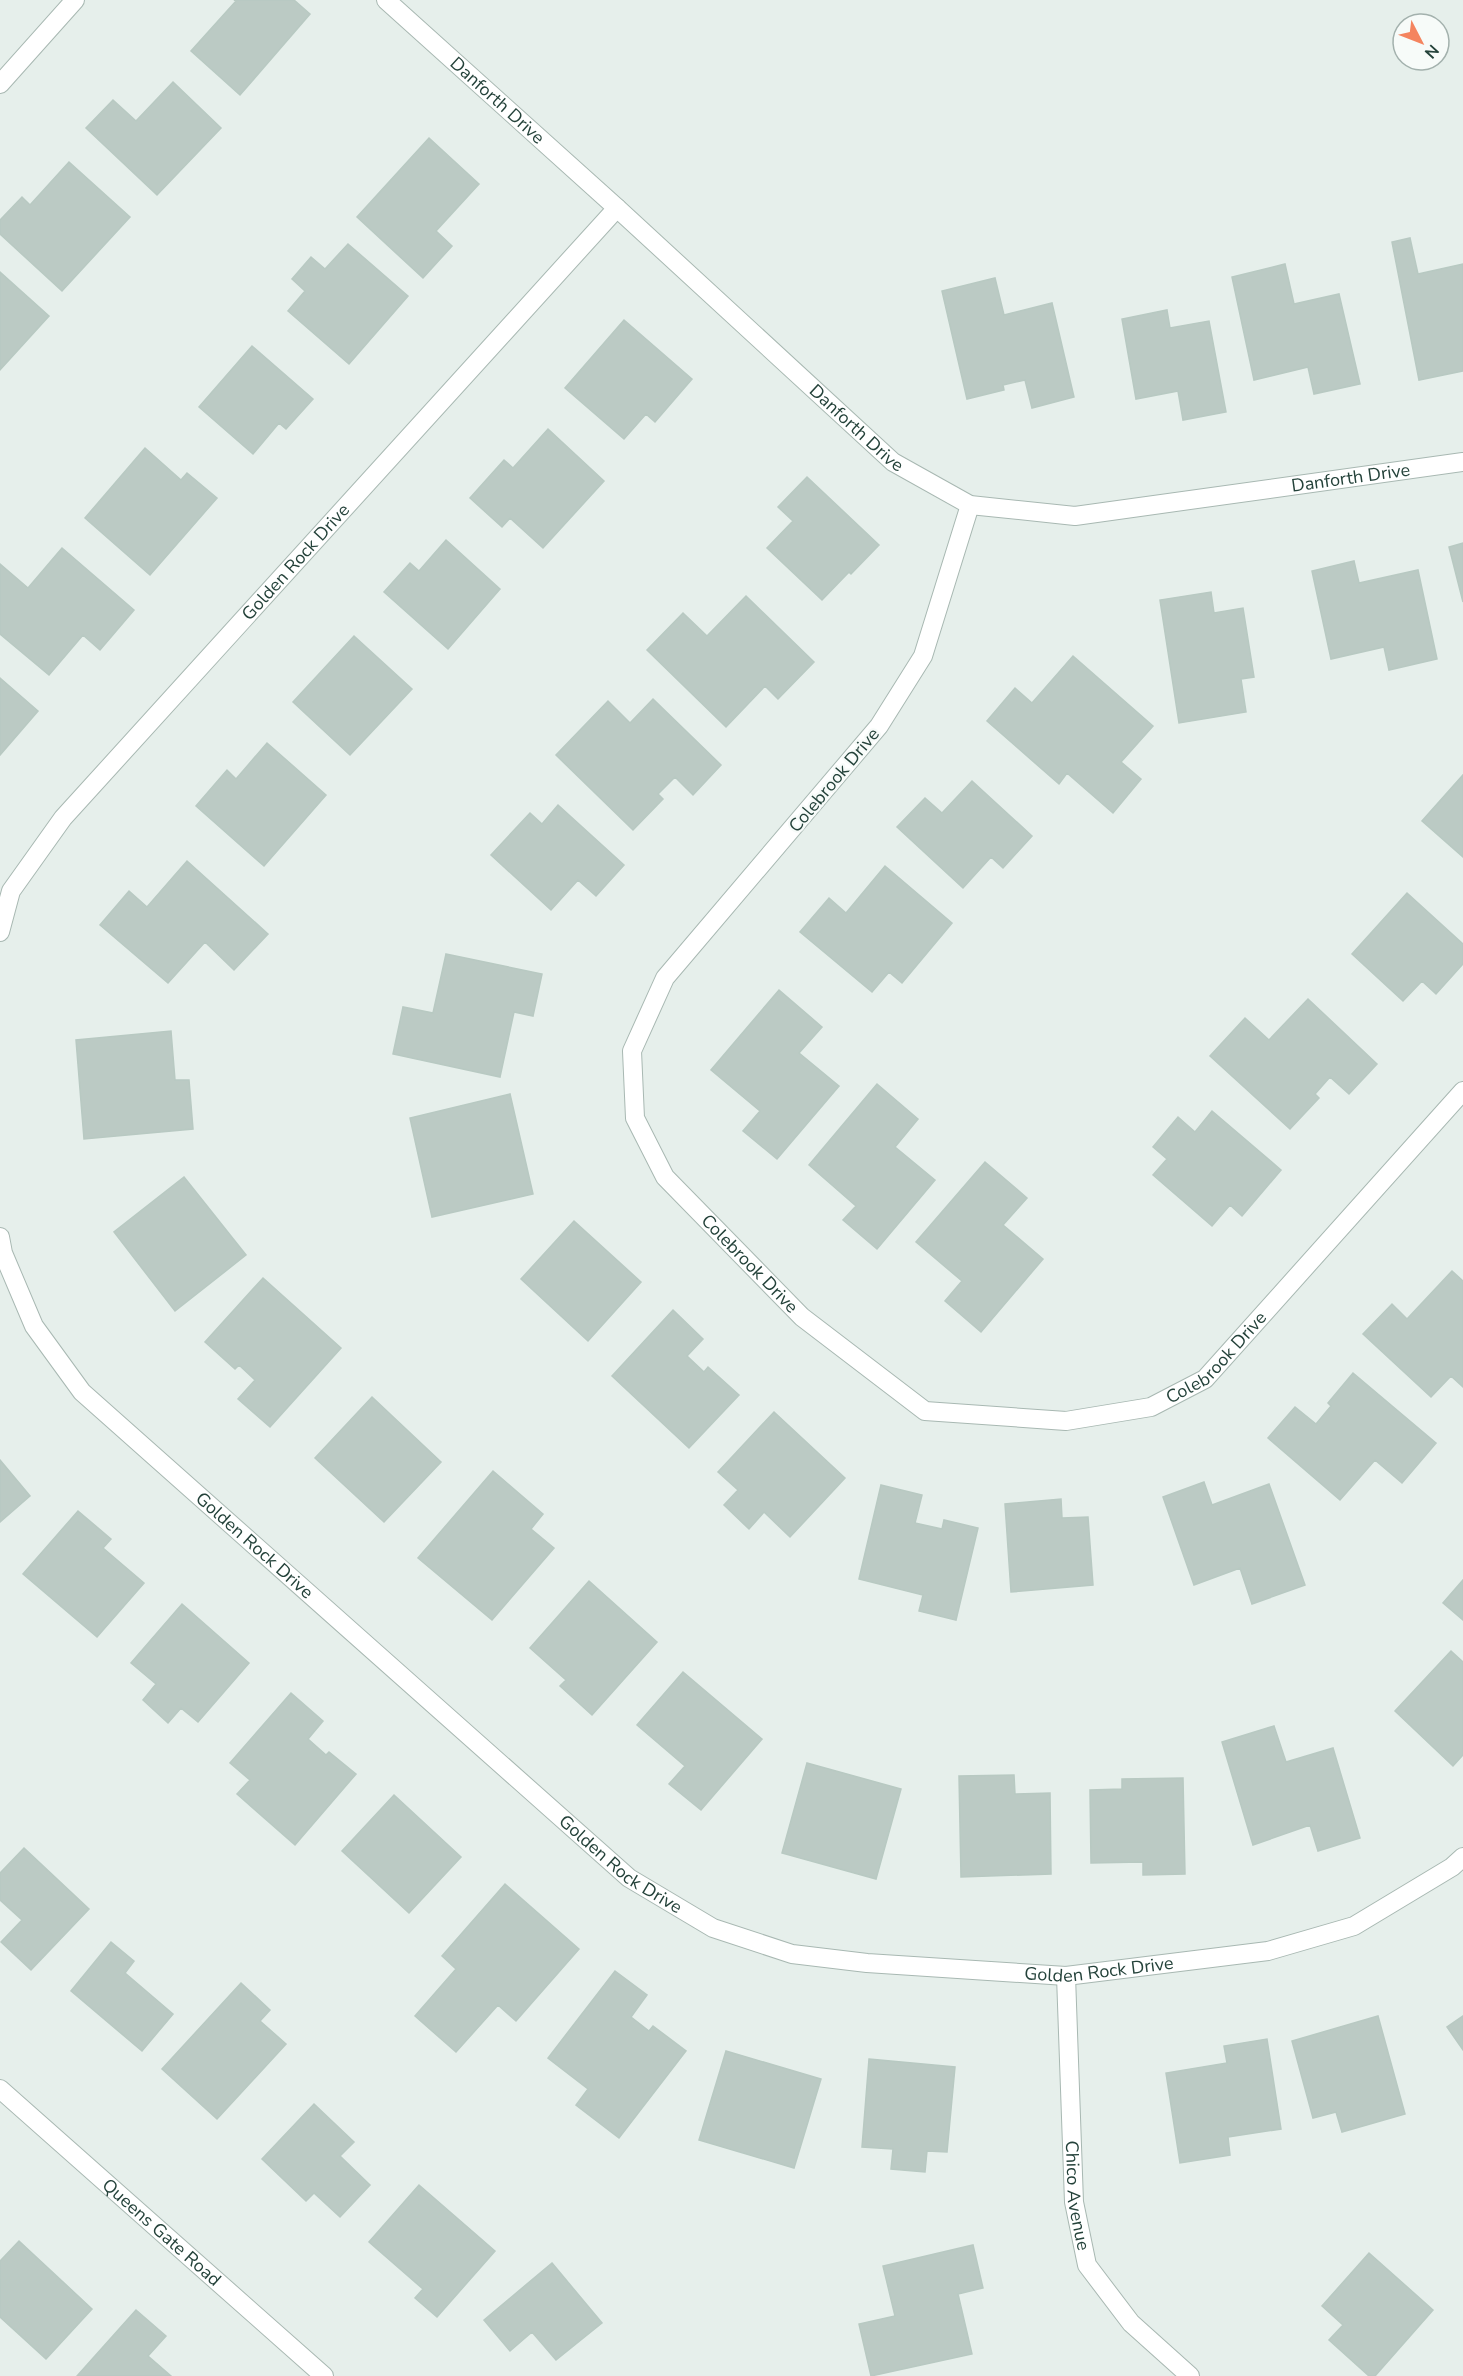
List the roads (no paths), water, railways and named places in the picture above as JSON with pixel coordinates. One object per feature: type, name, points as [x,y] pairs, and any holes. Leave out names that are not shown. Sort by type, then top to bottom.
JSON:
[{"type":"street","points":[[0,84],[75,0]]},
{"type":"street","name":"Danforth Drive","points":[[386,0],[618,208],[893,462],[970,506],[1075,516],[1463,462]]},
{"type":"street","name":"Golden Rock Drive","points":[[0,932],[10,891],[63,819],[618,208]]},
{"type":"street","name":"Colebrook Drive","points":[[970,506],[923,656],[879,726],[665,978],[632,1051],[635,1118],[665,1177],[802,1317],[925,1411],[1066,1421],[1151,1407],[1205,1379],[1463,1091]]},
{"type":"street","name":"Golden Rock Drive","points":[[0,1237],[3,1253],[34,1326],[82,1392],[629,1878],[713,1928],[792,1954],[867,1963],[1066,1976],[1268,1951],[1354,1926],[1452,1867],[1463,1857]]},
{"type":"street","name":"Chico Avenue","points":[[1066,1976],[1074,2202],[1087,2265],[1131,2324],[1190,2376]]},
{"type":"street","name":"Queens Gate Road","points":[[0,2089],[324,2376]]}]
